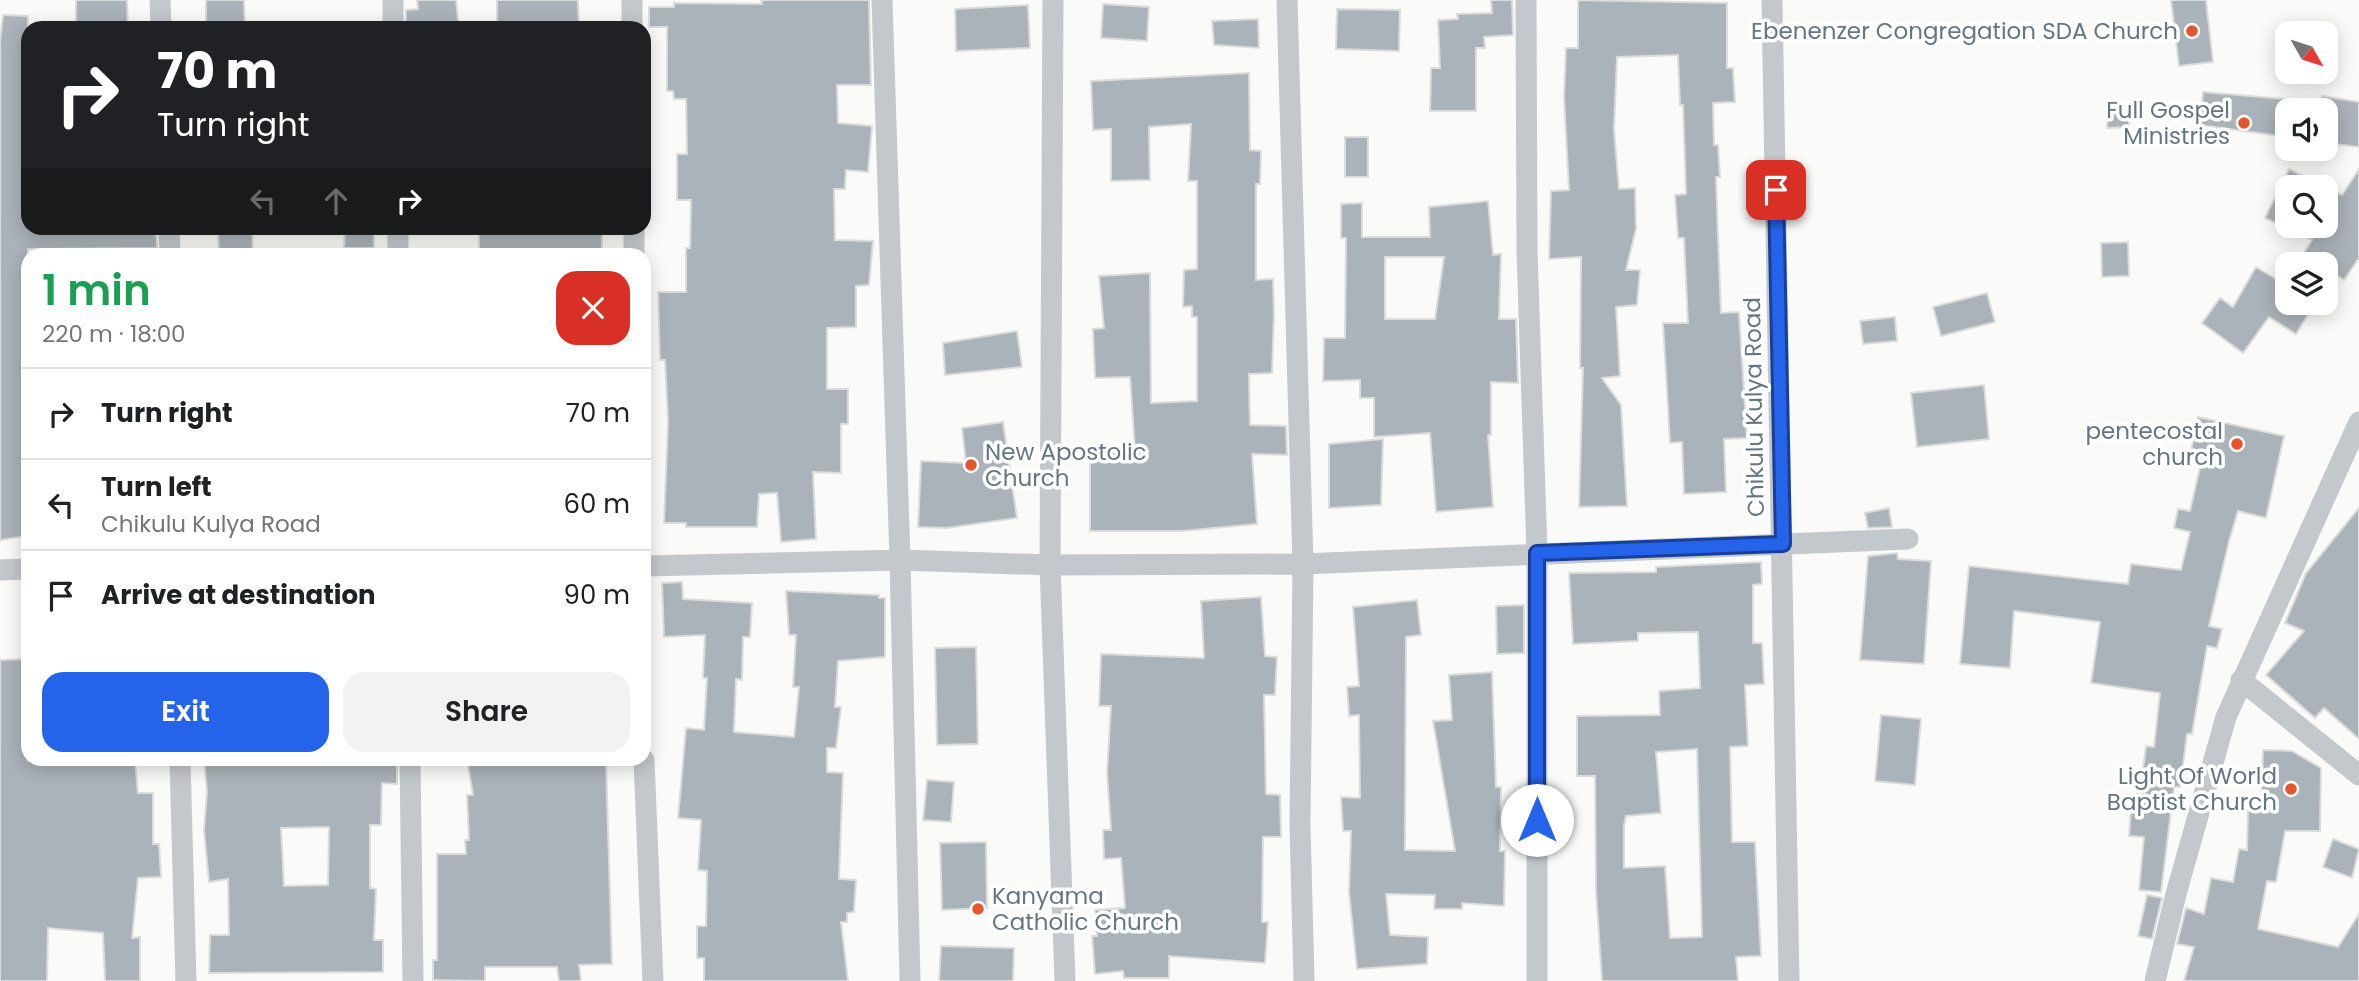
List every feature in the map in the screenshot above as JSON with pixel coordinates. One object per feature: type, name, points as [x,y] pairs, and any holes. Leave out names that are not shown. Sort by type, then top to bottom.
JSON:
[{"type":"street","points":[[160,0],[161,21]]},
{"type":"street","points":[[393,0],[393,21]]},
{"type":"street","points":[[632,0],[632,21]]},
{"type":"street","points":[[882,0],[910,981]]},
{"type":"street","points":[[1053,0],[1050,565],[1065,981]]},
{"type":"street","points":[[1287,0],[1303,564],[1300,824],[1304,981]]},
{"type":"street","points":[[1526,0],[1527,251],[1537,553],[1538,981]]},
{"type":"street","name":"Chikulu Kulya Road","points":[[1772,0],[1789,981]]},
{"type":"street","points":[[2155,981],[2206,784],[2241,680],[2359,422]]},
{"type":"street","points":[[2342,462],[2359,475]]},
{"type":"street","points":[[651,566],[900,560],[1050,565],[1303,564],[1908,538]]},
{"type":"street","points":[[0,570],[21,569]]},
{"type":"street","points":[[2241,680],[2359,775]]},
{"type":"street","points":[[180,766],[186,981]]},
{"type":"street","points":[[410,766],[413,981]]},
{"type":"street","points":[[644,766],[653,981]]},
{"type":"building","points":[[76,0],[127,0],[128,21],[76,21]]},
{"type":"building","points":[[206,0],[244,0],[245,21],[206,21]]},
{"type":"building","points":[[417,0],[456,0],[458,21],[406,21],[406,10],[418,9]]},
{"type":"building","points":[[497,0],[578,0],[579,21],[497,21]]},
{"type":"building","points":[[761,0],[869,0],[871,85],[837,85],[838,123],[872,126],[868,172],[846,170],[845,189],[834,189],[835,240],[873,241],[869,285],[856,286],[856,327],[827,328],[827,389],[848,389],[848,424],[841,424],[841,473],[813,472],[816,539],[781,542],[777,493],[759,494],[757,527],[686,527],[686,523],[664,523],[668,422],[665,360],[660,360],[658,292],[686,292],[686,248],[690,248],[691,200],[677,200],[677,154],[687,154],[686,99],[674,99],[673,91],[667,91],[667,27],[651,27],[649,7],[674,7],[674,3],[762,4]]},
{"type":"building","points":[[1491,0],[1512,0],[1513,35],[1484,37],[1485,48],[1476,48],[1476,111],[1430,111],[1431,68],[1440,68],[1438,20],[1458,19],[1457,14],[1492,13]]},
{"type":"building","points":[[1578,0],[1727,3],[1727,68],[1733,68],[1735,102],[1713,103],[1714,145],[1718,145],[1720,177],[1716,177],[1721,313],[1739,312],[1747,438],[1724,439],[1726,492],[1684,494],[1682,442],[1670,443],[1663,323],[1688,323],[1684,238],[1678,238],[1675,195],[1686,194],[1683,105],[1680,105],[1678,55],[1617,57],[1614,129],[1619,189],[1635,188],[1636,229],[1626,270],[1640,270],[1637,305],[1616,307],[1620,376],[1602,378],[1621,405],[1627,506],[1579,507],[1583,368],[1580,368],[1581,257],[1549,259],[1551,191],[1569,190],[1564,97],[1566,48],[1578,48]]},
{"type":"building","name":"Ebenenzer Congregation SDA Church","points":[[2171,0],[2206,0],[2213,62],[2179,66]]},
{"type":"building","points":[[1103,4],[1149,7],[1147,41],[1101,38]]},
{"type":"building","points":[[1028,5],[1030,48],[956,51],[955,9]]},
{"type":"building","points":[[1337,9],[1400,10],[1399,51],[1336,49]]},
{"type":"building","points":[[3,15],[28,16],[28,21],[21,21],[21,235],[156,235],[157,248],[21,248],[21,537],[0,540],[0,41]]},
{"type":"building","points":[[1258,19],[1259,48],[1214,45],[1212,21]]},
{"type":"building","points":[[1249,73],[1250,150],[1261,151],[1260,184],[1256,184],[1256,280],[1273,279],[1274,314],[1272,373],[1249,374],[1250,425],[1286,426],[1287,455],[1252,454],[1257,524],[1182,531],[1090,531],[1090,450],[1135,450],[1130,377],[1095,378],[1093,329],[1104,328],[1099,276],[1150,273],[1151,403],[1197,401],[1197,317],[1192,317],[1192,306],[1183,307],[1184,270],[1197,269],[1197,181],[1188,181],[1191,124],[1149,127],[1150,180],[1111,181],[1111,129],[1093,130],[1091,81]]},
{"type":"building","name":"Full Gospel Ministries","points":[[2203,92],[2275,98],[2275,135],[2200,125]]},
{"type":"building","name":"Full Gospel Ministries","points":[[2338,99],[2359,102],[2359,147],[2338,144]]},
{"type":"building","points":[[2108,107],[2129,108],[2129,127],[2107,128]]},
{"type":"building","points":[[1345,137],[1368,137],[1368,177],[1345,177]]},
{"type":"building","points":[[2289,169],[2301,175],[2286,175]]},
{"type":"building","points":[[2359,169],[2359,258],[2344,280],[2338,276],[2338,252],[2305,252],[2312,240],[2308,238],[2338,238],[2338,193],[2342,195]]},
{"type":"building","points":[[2275,198],[2275,223],[2265,218]]},
{"type":"building","points":[[1488,201],[1493,255],[1501,254],[1499,319],[1516,319],[1518,383],[1491,382],[1491,435],[1488,435],[1493,507],[1436,512],[1430,433],[1374,437],[1374,398],[1360,398],[1360,380],[1323,381],[1324,338],[1345,338],[1346,238],[1341,238],[1341,204],[1362,203],[1362,237],[1430,237],[1429,207]],"holes":[[[1385,257],[1444,257],[1435,319],[1385,319]]]},
{"type":"building","points":[[218,235],[252,235],[253,248],[219,248]]},
{"type":"building","points":[[345,235],[374,235],[374,248],[344,248]]},
{"type":"building","points":[[479,235],[602,235],[602,248],[479,248]]},
{"type":"building","points":[[2128,242],[2129,276],[2102,277],[2101,243]]},
{"type":"building","points":[[2256,267],[2275,279],[2275,315],[2308,315],[2296,334],[2269,317],[2243,353],[2202,323],[2220,298],[2233,307]]},
{"type":"building","points":[[1987,293],[1995,322],[1941,336],[1933,307]]},
{"type":"building","points":[[1895,317],[1897,341],[1863,344],[1860,321]]},
{"type":"building","points":[[1017,331],[1022,367],[945,375],[943,343]]},
{"type":"building","points":[[1984,385],[1989,439],[1917,447],[1911,393]]},
{"type":"building","points":[[2198,417],[2284,436],[2266,518],[2238,511],[2229,541],[2209,626],[2222,629],[2217,648],[2207,646],[2192,734],[2187,734],[2180,787],[2174,787],[2161,892],[2139,890],[2144,837],[2129,836],[2131,807],[2136,808],[2137,792],[2140,792],[2146,746],[2154,747],[2160,693],[2091,683],[2100,622],[2014,611],[2010,668],[1960,664],[1969,566],[2128,584],[2131,564],[2181,570],[2190,532],[2174,528],[2178,509],[2190,511],[2203,454],[2191,451]]},
{"type":"building","points":[[1003,422],[1017,518],[947,528],[918,527],[921,461],[966,463],[962,428]]},
{"type":"building","points":[[1383,439],[1381,505],[1329,508],[1329,444]]},
{"type":"building","points":[[1889,508],[1892,527],[1868,528],[1865,513]]},
{"type":"building","points":[[2359,508],[2359,739],[2324,708],[2315,718],[2266,675],[2304,631],[2285,623],[2306,573]]},
{"type":"building","points":[[1897,553],[1898,559],[1931,561],[1924,664],[1860,660],[1868,556]]},
{"type":"building","points":[[1761,562],[1762,584],[1753,585],[1753,643],[1762,643],[1764,684],[1745,685],[1748,746],[1730,747],[1732,842],[1755,842],[1761,956],[1736,957],[1738,981],[1602,981],[1596,891],[1595,776],[1577,776],[1577,716],[1660,715],[1659,691],[1700,688],[1698,632],[1638,633],[1638,641],[1573,644],[1569,573],[1656,572],[1656,567]],"holes":[[[1697,749],[1702,937],[1670,938],[1665,866],[1624,868],[1626,816],[1661,813],[1656,752]]]},
{"type":"building","points":[[682,582],[683,599],[752,603],[750,637],[743,637],[742,680],[736,679],[734,732],[794,737],[799,687],[793,687],[796,635],[789,635],[786,591],[879,595],[879,598],[885,598],[885,657],[838,661],[835,707],[841,707],[836,748],[827,748],[827,772],[843,773],[839,879],[856,880],[854,912],[847,913],[847,922],[841,922],[848,981],[704,981],[704,958],[697,958],[697,926],[706,926],[707,871],[698,870],[701,820],[678,818],[686,728],[704,730],[707,678],[703,678],[705,635],[664,637],[662,583]]},
{"type":"building","points":[[1261,597],[1265,656],[1277,657],[1275,695],[1264,695],[1266,794],[1280,795],[1281,837],[1263,837],[1262,922],[1268,922],[1265,963],[1169,956],[1169,978],[1124,978],[1123,971],[1095,974],[1092,936],[1097,936],[1095,910],[1125,908],[1121,858],[1104,859],[1103,830],[1111,830],[1107,772],[1111,706],[1099,706],[1101,654],[1204,658],[1201,601]]},
{"type":"building","points":[[1417,600],[1421,635],[1406,637],[1405,850],[1455,851],[1433,721],[1452,720],[1449,675],[1492,672],[1496,787],[1501,787],[1500,851],[1505,851],[1504,906],[1462,903],[1462,909],[1434,909],[1435,895],[1386,894],[1390,935],[1428,937],[1427,964],[1357,969],[1349,892],[1351,831],[1343,831],[1341,797],[1360,798],[1359,715],[1349,716],[1347,687],[1359,686],[1353,607]]},
{"type":"building","points":[[1524,605],[1524,653],[1497,654],[1496,606]]},
{"type":"building","points":[[976,647],[978,744],[937,745],[935,648]]},
{"type":"building","points":[[21,659],[21,766],[136,766],[138,793],[153,793],[153,844],[159,844],[161,877],[138,878],[132,938],[140,937],[140,981],[105,981],[103,933],[48,928],[47,981],[0,981],[0,660]]},
{"type":"building","points":[[1881,715],[1921,719],[1915,785],[1875,781]]},
{"type":"building","points":[[2263,750],[2292,751],[2321,768],[2320,831],[2285,831],[2276,882],[2267,881],[2258,929],[2338,947],[2359,914],[2359,981],[2184,981],[2194,947],[2177,944],[2186,908],[2204,914],[2211,878],[2233,882],[2239,849],[2247,850],[2248,810],[2261,810]]},
{"type":"building","points":[[205,766],[397,766],[397,784],[382,783],[381,825],[370,825],[370,888],[376,889],[374,940],[383,940],[383,972],[209,973],[210,935],[229,935],[228,879],[209,882],[204,830],[207,792]],"holes":[[[329,827],[328,885],[284,886],[281,828]]]},
{"type":"building","points":[[468,766],[606,766],[612,964],[579,965],[581,981],[559,981],[557,967],[485,967],[485,981],[433,980],[433,960],[437,960],[437,854],[466,854],[465,840],[469,840],[467,795],[473,795]]},
{"type":"building","points":[[927,780],[954,782],[951,822],[923,820]]},
{"type":"building","points":[[2333,839],[2359,849],[2352,878],[2323,867]]},
{"type":"building","points":[[986,842],[987,908],[942,910],[940,843]]},
{"type":"building","points":[[2147,895],[2162,898],[2152,939],[2138,936]]},
{"type":"building","name":"Kanyama Catholic Church","points":[[941,946],[1014,948],[1013,981],[939,981]]},
{"type":"place","name":"Ebenenzer Congregation SDA Church","points":[[2192,31]]},
{"type":"place","name":"Full Gospel Ministries","points":[[2244,123]]},
{"type":"place","name":"pentecostal church","points":[[2237,444]]},
{"type":"place","name":"New Apostolic Church","points":[[971,465]]},
{"type":"place","name":"Light Of World Baptist Church","points":[[2291,789]]},
{"type":"place","name":"Kanyama Catholic Church","points":[[978,909]]},
{"type":"route","points":[[1537,820],[1537,553],[1783,544],[1776,190]]}]
